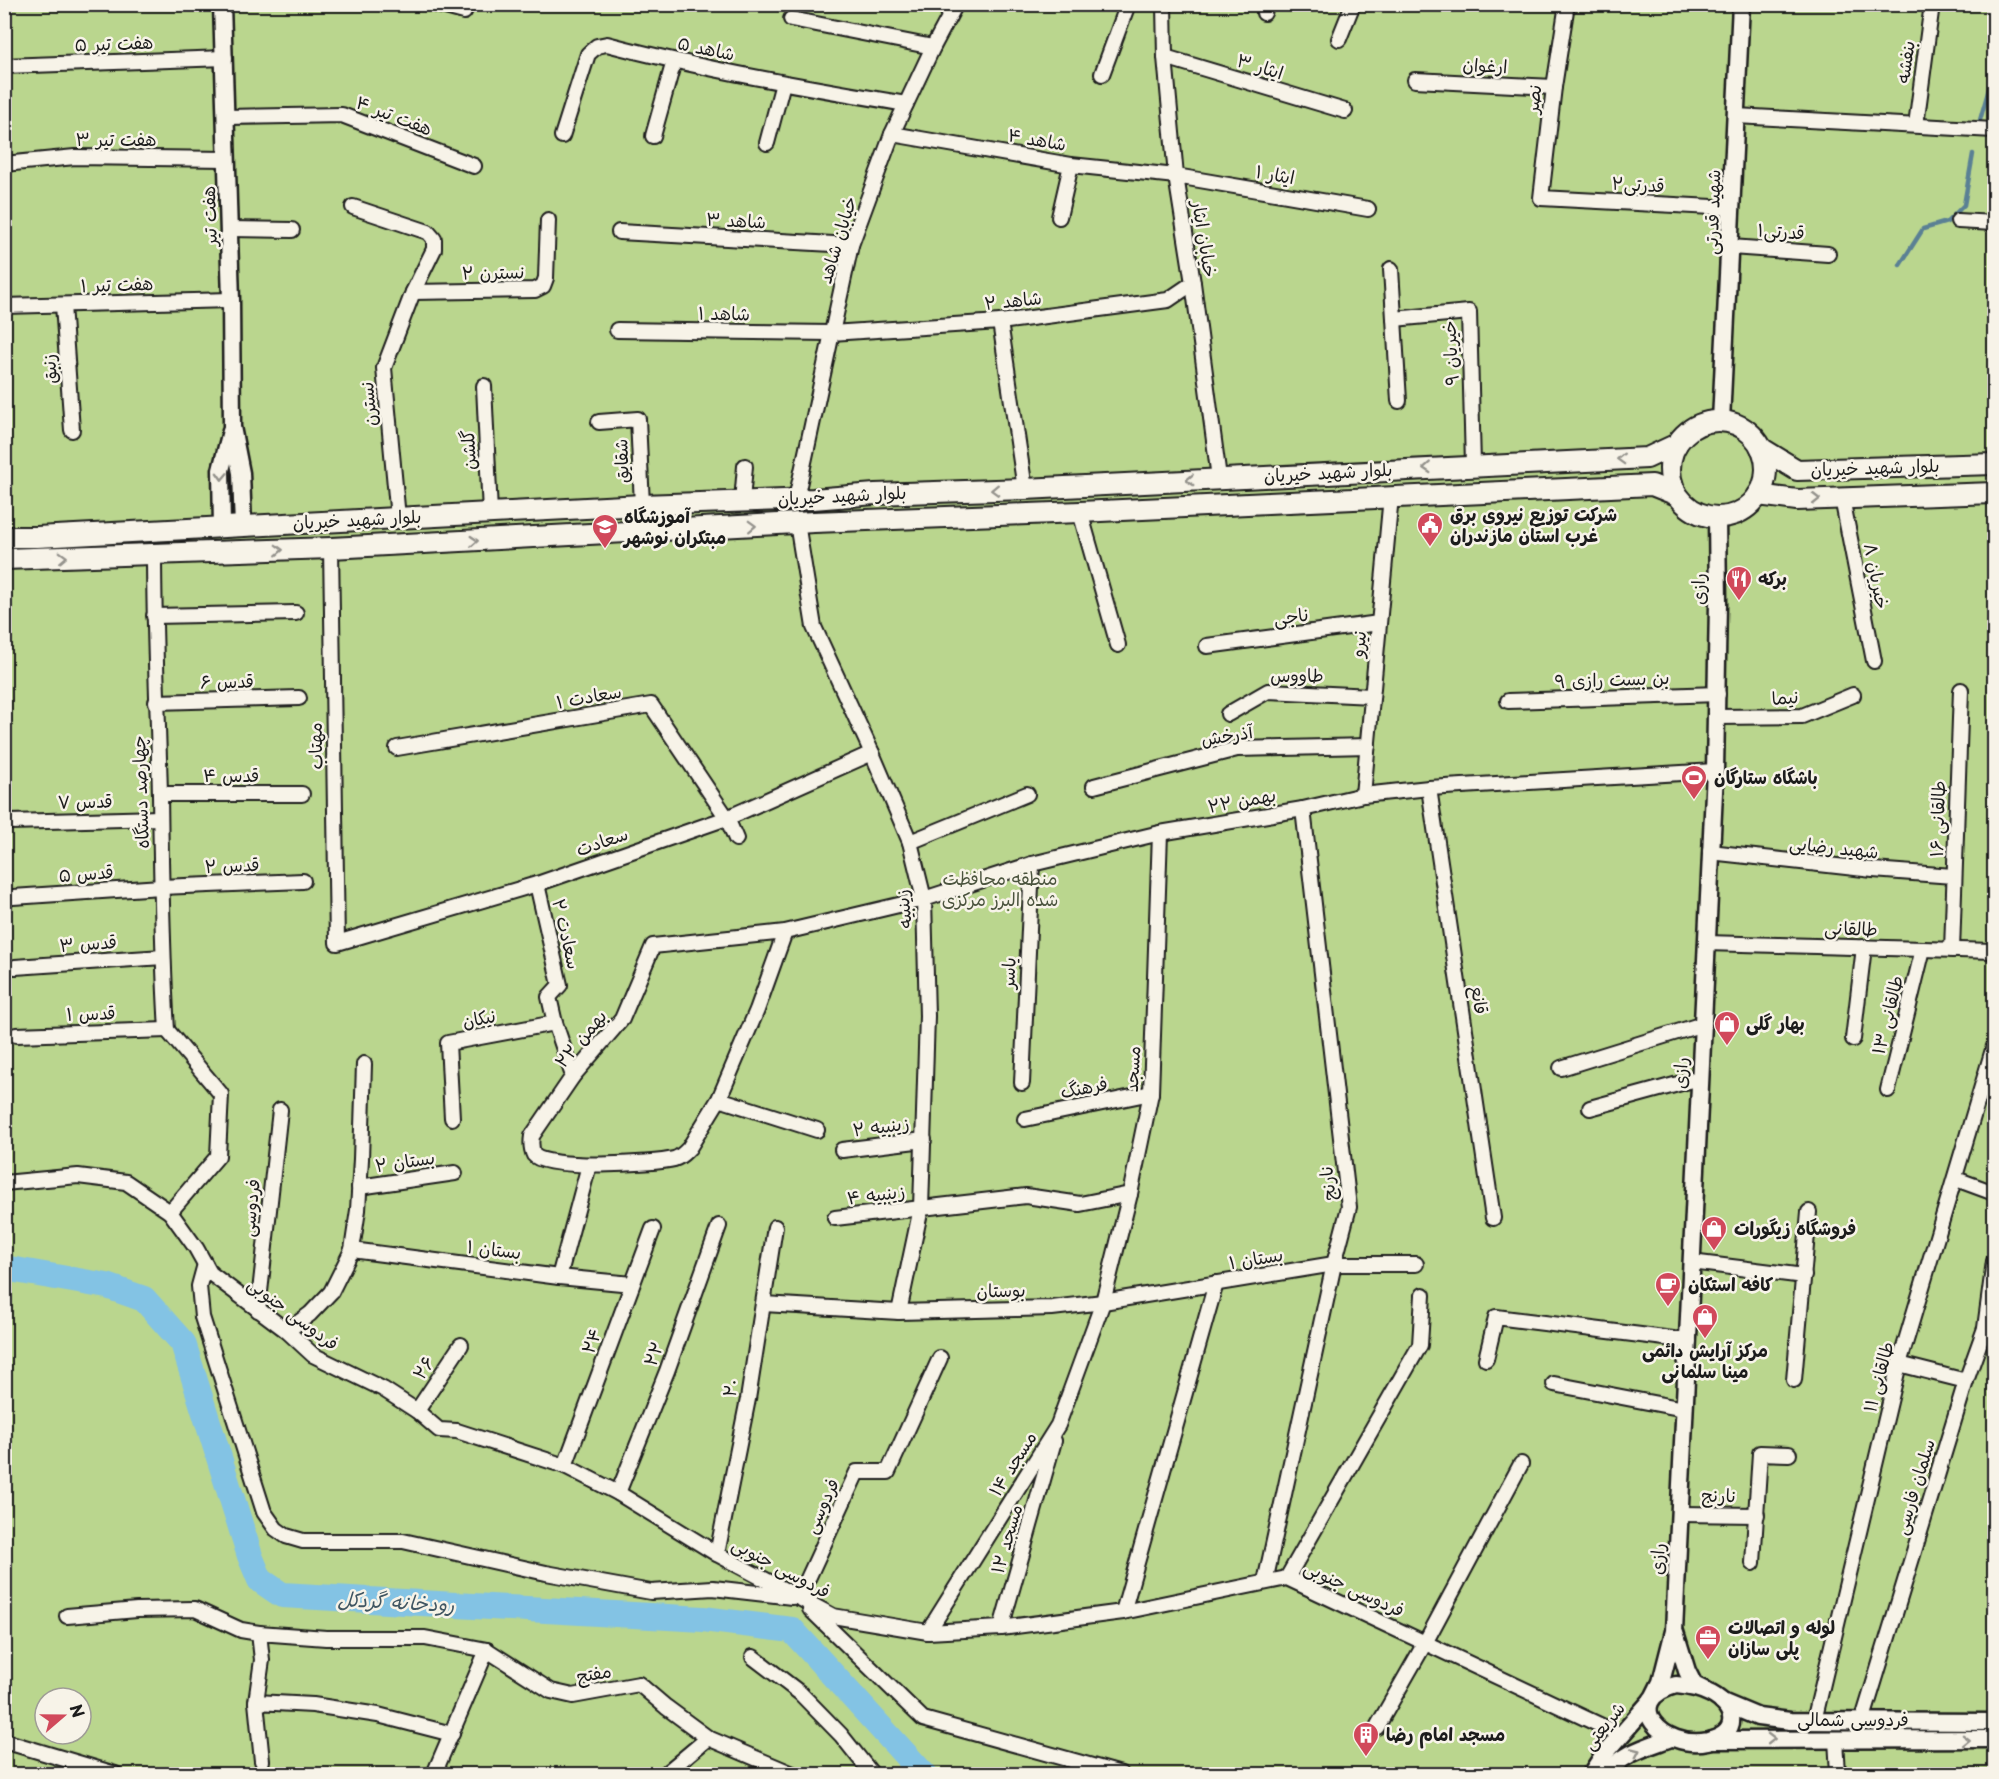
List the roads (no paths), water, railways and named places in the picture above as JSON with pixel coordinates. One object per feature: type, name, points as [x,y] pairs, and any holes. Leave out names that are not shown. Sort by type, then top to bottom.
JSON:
[{"type":"main road","points":[[1711,421],[1721,421],[1733,423],[1745,429],[1754,438],[1761,448],[1766,472],[1764,484],[1748,507],[1733,514],[1717,517],[1702,514],[1688,507],[1677,495],[1670,469],[1671,456],[1677,444],[1691,429],[1711,421]]},
{"type":"main road","name":"بلوار شهید خیریان","points":[[4,537],[1647,458],[1677,444]]},
{"type":"main road","name":"بلوار شهید خیریان","points":[[1761,448],[1797,470],[1995,464]]},
{"type":"main road","name":"بلوار شهید خیریان","points":[[4,559],[331,548],[797,523],[1080,512],[1652,484],[1677,495]]},
{"type":"main road","name":"بلوار شهید خیریان","points":[[1758,495],[1797,500],[1995,493]]},
{"type":"main road","points":[[796,499],[797,523]]},
{"type":"main road","points":[[222,527],[223,552]]},
{"type":"main road","points":[[243,527],[245,551]]},
{"type":"street","name":"هفت تیر","points":[[222,4],[227,117],[232,427],[241,473],[243,527]]},
{"type":"street","points":[[434,4],[466,8]]},
{"type":"street","name":"خیابان شاهد","points":[[796,499],[851,245],[892,134],[956,4]]},
{"type":"street","points":[[1102,74],[1128,4]]},
{"type":"street","name":"خیابان ایثار","points":[[1164,4],[1165,57],[1176,176],[1219,478]]},
{"type":"street","points":[[1339,39],[1353,4]]},
{"type":"street","name":"نصر","points":[[1541,198],[1554,87],[1567,4]]},
{"type":"street","name":"شهید قدرتی","points":[[1721,421],[1741,4]]},
{"type":"street","name":"بنفشه","points":[[1916,125],[1932,4]]},
{"type":"street","points":[[791,19],[933,47]]},
{"type":"street","name":"شاهد ۵","points":[[562,136],[588,54],[597,46],[607,44],[674,61],[783,83],[906,104]]},
{"type":"street","name":"ایثار ۳","points":[[1165,57],[1345,111]]},
{"type":"street","name":"هفت تیر ۵","points":[[4,66],[225,58]]},
{"type":"street","points":[[653,136],[674,61]]},
{"type":"street","name":"ارغوان","points":[[1415,80],[1554,87]]},
{"type":"street","points":[[767,143],[783,83]]},
{"type":"street","name":"هفت تیر ۴","points":[[227,117],[342,115],[474,165]]},
{"type":"street","points":[[1736,116],[1995,130]]},
{"type":"street","name":"شاهد ۴","points":[[892,134],[1071,165],[1176,176]]},
{"type":"street","name":"هفت تیر ۳","points":[[4,164],[75,157],[227,159]]},
{"type":"street","points":[[1059,217],[1071,165]]},
{"type":"street","name":"ایثار ۱","points":[[1176,176],[1368,209]]},
{"type":"street","name":"قدرتی۲","points":[[1541,198],[1732,208]]},
{"type":"street","name":"نسترن","points":[[354,207],[428,232],[434,239],[434,249],[413,292],[384,368],[398,518]]},
{"type":"street","name":"نسترن ۲","points":[[413,292],[535,290],[543,286],[546,278],[548,220]]},
{"type":"street","points":[[1958,221],[1995,223]]},
{"type":"street","points":[[229,230],[292,230]]},
{"type":"street","name":"شاهد ۳","points":[[619,232],[851,245]]},
{"type":"street","name":"قدرتی۱","points":[[1731,247],[1828,254]]},
{"type":"street","points":[[1391,269],[1399,401]]},
{"type":"street","name":"شاهد ۲","points":[[831,333],[1000,322],[1168,300],[1193,283]]},
{"type":"street","name":"هفت تیر ۱","points":[[4,306],[231,300]]},
{"type":"street","name":"زنبق","points":[[63,305],[72,430]]},
{"type":"street","name":"خیریان ۹","points":[[1394,319],[1469,312],[1473,465]]},
{"type":"street","points":[[1000,322],[1025,489]]},
{"type":"street","name":"شاهد ۱","points":[[617,330],[831,333]]},
{"type":"street","name":"گلشن","points":[[484,386],[490,513]]},
{"type":"street","name":"شقایق","points":[[599,422],[638,419],[642,505]]},
{"type":"street","name":"هفت تیر","points":[[222,527],[221,470],[232,427]]},
{"type":"street","points":[[742,501],[745,466]]},
{"type":"street","name":"نیرو","points":[[1363,795],[1390,496]]},
{"type":"street","name":"خیریان ۸","points":[[1842,498],[1874,661]]},
{"type":"street","points":[[1080,512],[1118,645]]},
{"type":"street","name":"رازی","points":[[1674,1631],[1718,694],[1717,517]]},
{"type":"street","name":"زینبیه","points":[[797,523],[814,627],[910,842],[924,899],[927,1017],[921,1208],[899,1311]]},
{"type":"street","name":"مهتاب","points":[[331,548],[337,943]]},
{"type":"street","name":"چهارصد دستگاه","points":[[154,553],[166,1030]]},
{"type":"street","points":[[154,616],[296,613]]},
{"type":"street","name":"ناجی","points":[[1207,646],[1379,623]]},
{"type":"street","name":"طالقانی ۱۶","points":[[1952,950],[1961,690]]},
{"type":"street","name":"طاووس","points":[[1228,714],[1268,691],[1372,696]]},
{"type":"street","name":"بن بست رازی ۹","points":[[1508,701],[1718,694]]},
{"type":"street","name":"نیما","points":[[1717,717],[1802,716],[1854,695]]},
{"type":"street","name":"قدس ۶","points":[[156,702],[299,698]]},
{"type":"street","name":"سعادت ۱","points":[[397,748],[651,705],[727,818]]},
{"type":"street","name":"آذرخش","points":[[1094,786],[1237,749],[1368,746]]},
{"type":"street","name":"سعادت","points":[[337,943],[537,884],[727,818],[872,753]]},
{"type":"street","name":"۲۲ بهمن","points":[[785,933],[757,1010],[719,1099],[689,1148],[682,1155],[659,1162],[589,1165],[549,1162],[534,1154],[531,1145],[532,1136],[573,1076],[622,1019],[653,946],[785,933],[924,899],[1032,864],[1160,834],[1303,809],[1363,795],[1429,788],[1715,771]]},
{"type":"street","name":"قانع","points":[[1429,788],[1493,1218]]},
{"type":"street","name":"قدس ۴","points":[[160,794],[302,794]]},
{"type":"street","points":[[910,842],[1028,795]]},
{"type":"street","name":"نارنج","points":[[1265,1582],[1334,1264],[1349,1207],[1303,809]]},
{"type":"street","name":"قدس ۷","points":[[10,822],[160,818]]},
{"type":"street","points":[[727,818],[736,839]]},
{"type":"street","name":"مسجد","points":[[1103,1302],[1130,1194],[1150,1093],[1160,834]]},
{"type":"street","name":"شهید رضایی","points":[[1710,852],[1873,870],[1953,876]]},
{"type":"street","name":"یاسر","points":[[1023,1083],[1032,864]]},
{"type":"street","name":"قدس ۲","points":[[161,887],[303,881]]},
{"type":"street","name":"سعادت ۲","points":[[537,884],[560,985],[549,997],[555,1023]]},
{"type":"street","name":"قدس ۵","points":[[13,897],[161,887]]},
{"type":"street","name":"طالقانی","points":[[1706,943],[1995,951]]},
{"type":"street","points":[[1853,1039],[1864,947]]},
{"type":"street","name":"طالقانی ۱۳","points":[[1888,1090],[1923,949]]},
{"type":"street","name":"قدس ۳","points":[[15,967],[163,957]]},
{"type":"street","points":[[555,1023],[573,1076]]},
{"type":"street","name":"نیکان","points":[[452,1119],[448,1043],[555,1023]]},
{"type":"street","points":[[1561,1068],[1702,1024]]},
{"type":"street","points":[[166,1030],[221,1094],[218,1156],[170,1212]]},
{"type":"street","name":"قدس ۱","points":[[16,1035],[166,1030]]},
{"type":"street","name":"طالقانی ۱۱","points":[[1814,1721],[1899,1364],[1995,1046]]},
{"type":"street","points":[[287,1331],[310,1314],[331,1292],[352,1250],[359,1187],[364,1064]]},
{"type":"street","points":[[1590,1108],[1700,1078]]},
{"type":"street","name":"فرهنگ","points":[[1025,1119],[1150,1093]]},
{"type":"street","points":[[719,1099],[817,1130]]},
{"type":"street","name":"فردوسی","points":[[258,1310],[280,1110]]},
{"type":"street","name":"زینبیه ۲","points":[[843,1150],[924,1140]]},
{"type":"street","points":[[559,1277],[589,1165]]},
{"type":"street","name":"بستان ۲","points":[[359,1187],[455,1173]]},
{"type":"street","name":"فردوسی جنوبی","points":[[4,1183],[78,1176],[126,1182],[170,1212],[196,1248],[210,1273],[287,1331],[313,1355],[383,1389],[417,1411],[439,1430],[457,1431],[565,1467],[618,1493],[717,1554],[833,1616],[928,1632],[1000,1628],[1123,1612],[1287,1578],[1621,1735]]},
{"type":"street","points":[[1956,1179],[1995,1193]]},
{"type":"street","name":"زینبیه ۴","points":[[835,1218],[1026,1196],[1080,1204],[1130,1194]]},
{"type":"street","points":[[1794,1380],[1809,1212]]},
{"type":"street","name":"۲۲","points":[[618,1493],[667,1371],[719,1226]]},
{"type":"street","name":"۲۰","points":[[717,1554],[748,1399],[775,1227]]},
{"type":"street","name":"۲۴","points":[[565,1467],[653,1229]]},
{"type":"street","name":"بستان ۱","points":[[352,1250],[559,1277],[632,1284]]},
{"type":"street","name":"سلمان فارسی","points":[[1862,1722],[1966,1381],[1985,1328],[1995,1261]]},
{"type":"street","points":[[1691,1262],[1804,1276]]},
{"type":"street","points":[[205,1264],[199,1286],[202,1317],[264,1512],[276,1529],[286,1536],[303,1541],[403,1541],[546,1573],[651,1592],[713,1588],[799,1598],[922,1719],[1121,1774]]},
{"type":"street","name":"بستان ۱","points":[[1103,1302],[1334,1264],[1416,1264]]},
{"type":"street","points":[[1123,1612],[1216,1283]]},
{"type":"street","points":[[1287,1578],[1420,1345],[1423,1295]]},
{"type":"street","name":"بوستان","points":[[764,1304],[899,1311],[1052,1308],[1103,1302]]},
{"type":"street","name":"مسجد ۱۴","points":[[928,1632],[1058,1425],[1103,1302]]},
{"type":"street","points":[[1486,1359],[1496,1317],[1689,1341]]},
{"type":"street","name":"۲۶","points":[[417,1411],[461,1345]]},
{"type":"street","name":"فردوسی","points":[[799,1598],[857,1472],[888,1472],[940,1358]]},
{"type":"street","points":[[1899,1364],[1966,1381]]},
{"type":"street","points":[[1554,1384],[1684,1409]]},
{"type":"street","name":"مسجد ۱۲","points":[[1000,1628],[1058,1425]]},
{"type":"street","points":[[1753,1563],[1760,1453],[1789,1454]]},
{"type":"street","points":[[1377,1727],[1521,1464]]},
{"type":"street","name":"نارنج","points":[[1680,1514],[1757,1515]]},
{"type":"street","points":[[67,1616],[137,1610],[195,1609],[241,1630],[259,1633],[326,1638],[425,1638],[487,1650],[434,1774]]},
{"type":"street","points":[[1674,1631],[1682,1659],[1694,1685],[1718,1698],[1729,1711],[1732,1720],[1730,1729],[1723,1736],[1712,1740],[1687,1742],[1671,1738],[1654,1725],[1650,1715],[1652,1698],[1663,1673],[1674,1631]]},
{"type":"street","points":[[259,1633],[262,1660],[256,1702],[262,1761]]},
{"type":"street","name":"مفتح","points":[[487,1650],[551,1691],[573,1696],[639,1684],[708,1738],[793,1774]]},
{"type":"street","points":[[753,1656],[800,1693],[841,1735],[872,1774]]},
{"type":"street","points":[[1652,1698],[1665,1688],[1676,1685],[1688,1686],[1718,1698]]},
{"type":"street","name":"شریعتی","points":[[1591,1774],[1602,1757],[1652,1698]]},
{"type":"street","name":"فردوسی شمالی","points":[[1718,1698],[1758,1717],[1790,1721],[1995,1722]]},
{"type":"street","points":[[256,1702],[313,1706],[378,1715],[452,1734]]},
{"type":"street","points":[[665,1774],[708,1738]]},
{"type":"street","name":"شریعتی","points":[[1607,1774],[1614,1763],[1634,1752],[1671,1738]]},
{"type":"street","points":[[1836,1739],[1838,1774]]},
{"type":"street","name":"فردوسی شمالی","points":[[1712,1740],[1995,1739]]},
{"type":"street","points":[[4,1741],[115,1774]]},
{"type":"waterway","points":[[1978,127],[1994,71]]},
{"type":"waterway","points":[[1900,265],[1923,229],[1947,222],[1964,205],[1973,154]]},
{"type":"waterway","name":"رودخانه گردکل","points":[[4,1268],[107,1286],[144,1299],[183,1343],[250,1556],[260,1580],[282,1595],[703,1619],[792,1630],[923,1774]]},
{"type":"place","name":"شرکت توزیع نیروی برق غرب استان مازندران","points":[[1430,548]]},
{"type":"place","name":"آموزشگاه مبتکران نوشهر","points":[[605,550]]},
{"type":"place","name":"برکه","points":[[1739,602]]},
{"type":"place","name":"باشگاه ستارگان","points":[[1694,801]]},
{"type":"place","name":"بهار گلی","points":[[1727,1047]]},
{"type":"place","name":"فروشگاه زیگورات","points":[[1714,1252]]},
{"type":"place","name":"کافه استکان","points":[[1668,1308]]},
{"type":"place","name":"مرکز آرایش دائمی مینا سلمانی","points":[[1705,1340]]},
{"type":"place","name":"لوله و اتصالات پلی سازان","points":[[1708,1661]]},
{"type":"place","name":"مسجد امام رضا","points":[[1366,1758]]},
{"type":"park label","name":"منطقه محافظت شده البرز مرکزی","points":[[1000,889]]}]
